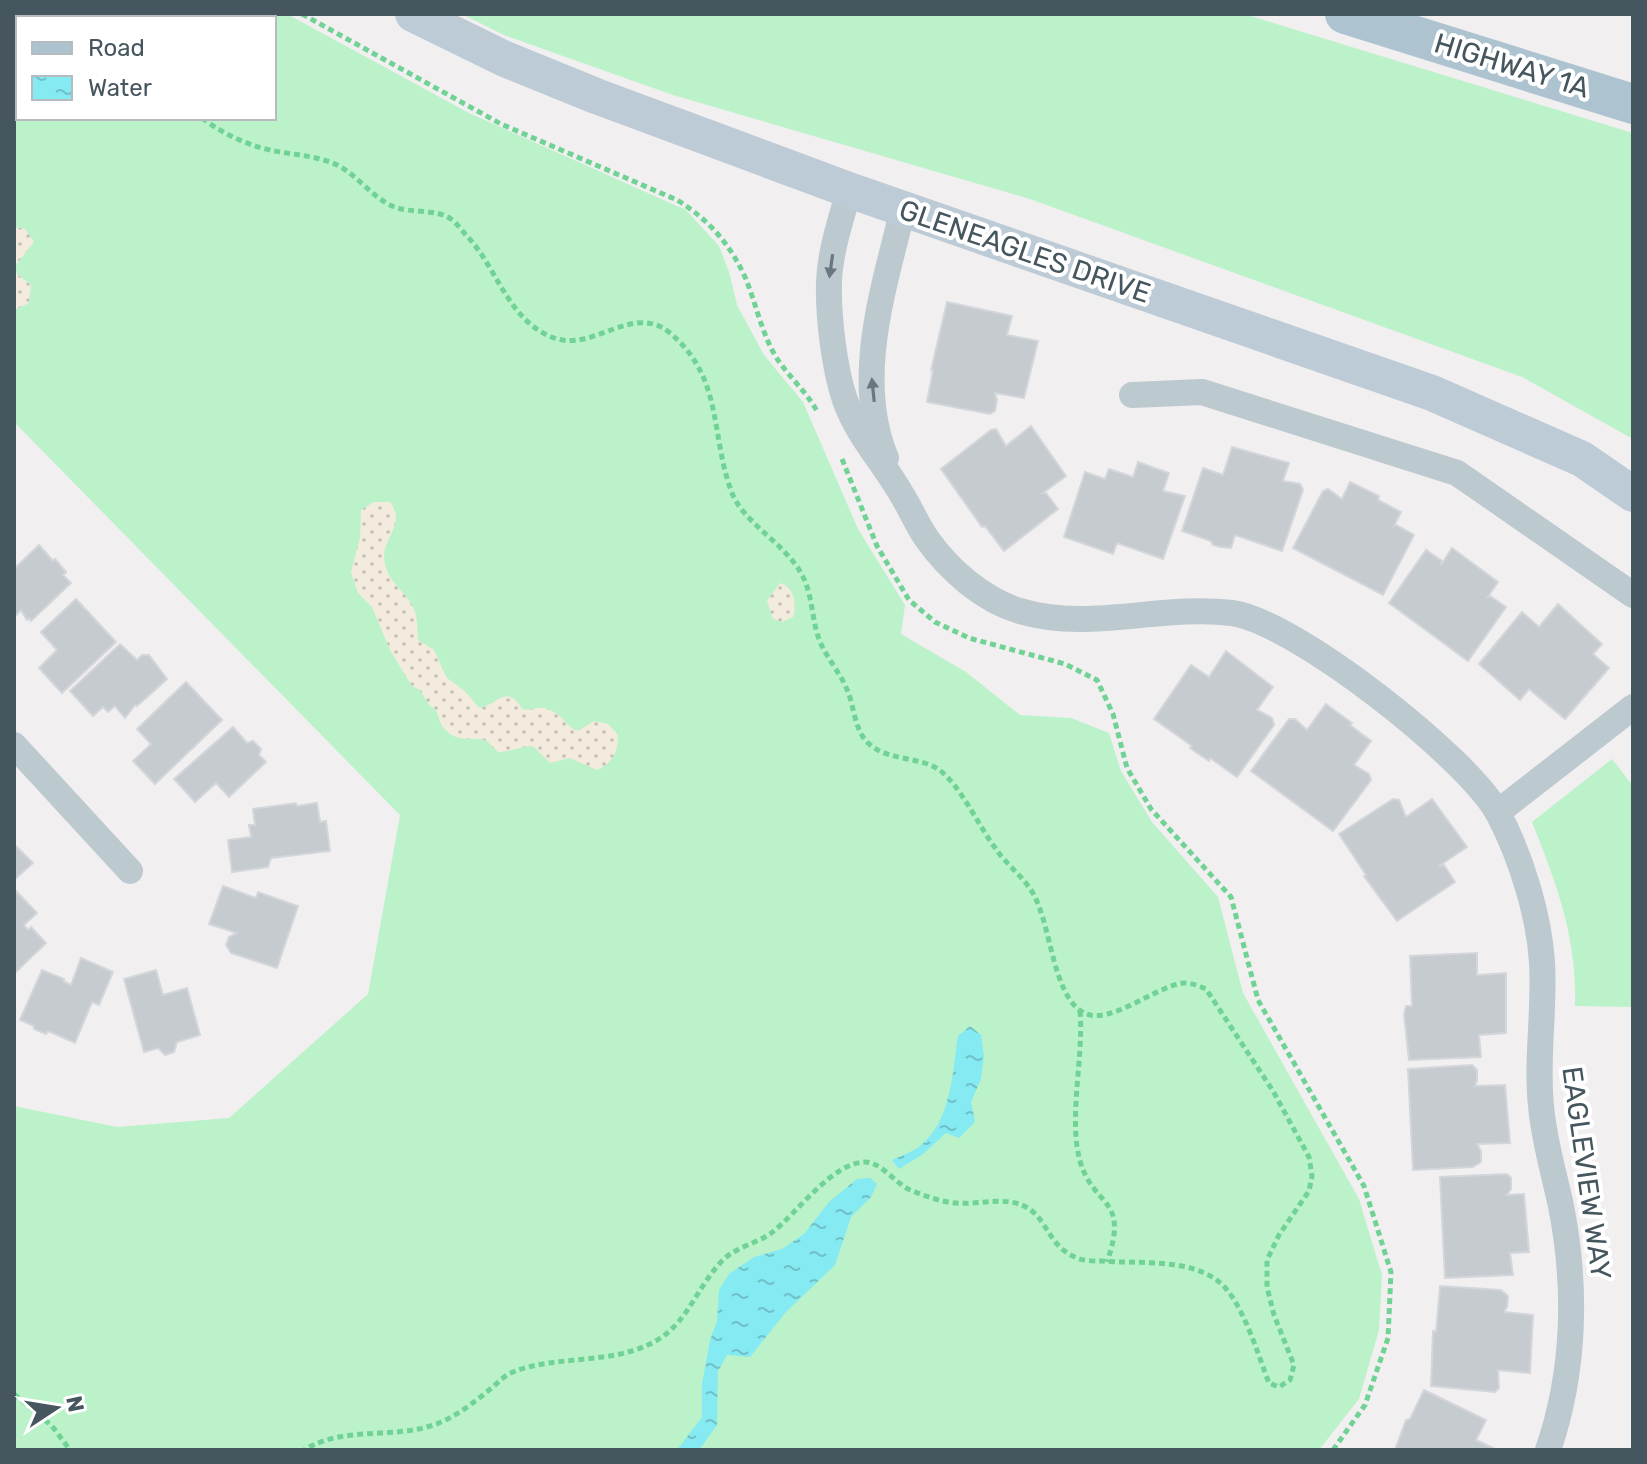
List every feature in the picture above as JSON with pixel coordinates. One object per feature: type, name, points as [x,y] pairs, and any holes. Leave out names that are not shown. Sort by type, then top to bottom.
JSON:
[{"type":"main road","name":"HIGHWAY 1A","points":[[1345,14],[1633,104]]},
{"type":"street","name":"GLENEAGLES DRIVE","points":[[413,14],[505,59],[570,86],[849,190],[1432,393],[1582,459],[1633,494]]},
{"type":"street","name":"EAGLEVIEW WAY","points":[[849,190],[834,246],[829,283],[845,400],[861,433],[900,491],[927,539],[950,567],[982,594],[1018,611],[1053,618],[1099,618],[1190,610],[1237,613],[1281,630],[1333,663],[1442,747],[1498,812],[1536,916],[1542,961],[1540,1103],[1569,1258],[1572,1308],[1569,1358],[1559,1418],[1548,1450]]},
{"type":"street","name":"EAGLEVIEW WAY","points":[[900,491],[879,441],[871,380],[878,311],[903,209]]},
{"type":"street","points":[[1132,395],[1202,392],[1457,473],[1633,595]]},
{"type":"street","points":[[1498,812],[1633,707]]},
{"type":"street","points":[[14,745],[130,871]]},
{"type":"path","points":[[302,14],[501,124],[677,200],[700,214],[723,240],[745,277],[759,319],[777,358],[811,400],[824,423]]},
{"type":"path","points":[[205,120],[221,132],[244,142],[339,165],[394,207],[450,218],[477,247],[518,313],[535,328],[555,338],[572,342],[596,337],[637,321],[655,324],[669,332],[703,376],[714,408],[732,494],[741,510],[784,550],[802,574],[810,595],[820,643],[848,692],[866,742],[890,755],[937,768],[950,781],[997,852],[1030,889],[1041,910],[1067,996],[1080,1011],[1094,1016],[1113,1012],[1168,987],[1188,983],[1206,989],[1273,1091],[1309,1157],[1312,1176],[1309,1191],[1279,1235],[1267,1260],[1267,1287],[1274,1315],[1294,1365],[1290,1380],[1279,1387],[1269,1383],[1237,1305],[1221,1283],[1205,1272],[1174,1266],[1079,1259],[1060,1248],[1034,1212],[1013,1201],[955,1203],[927,1197],[899,1185],[881,1168],[867,1162],[847,1166],[819,1187],[799,1210],[768,1236],[724,1259],[674,1329],[655,1342],[618,1353],[532,1365],[508,1374],[461,1411],[430,1426],[404,1432],[338,1435],[316,1442],[304,1450]]},
{"type":"path","points":[[837,446],[877,546],[909,600],[935,622],[969,638],[1065,664],[1097,680],[1113,714],[1127,768],[1151,809],[1231,897],[1258,1000],[1364,1186],[1391,1272],[1388,1338],[1365,1405],[1333,1450]]},
{"type":"path","points":[[1080,1011],[1077,1138],[1080,1162],[1115,1219],[1115,1239],[1107,1262]]},
{"type":"path","points":[[14,1394],[52,1426],[70,1450]]},
{"type":"green space","points":[[14,14],[287,14],[469,113],[686,210],[719,246],[737,305],[764,355],[803,402],[858,529],[905,605],[901,634],[966,672],[1020,715],[1071,718],[1109,733],[1121,771],[1152,822],[1218,897],[1243,993],[1359,1199],[1382,1275],[1379,1330],[1359,1399],[1319,1450],[14,1450],[14,1106],[117,1127],[229,1118],[368,994],[400,815],[14,422]]},
{"type":"green space","points":[[462,14],[1244,14],[1633,133],[1633,439],[1522,377],[1030,199],[673,95],[504,35]]},
{"type":"green space","points":[[1612,759],[1633,786],[1633,1007],[1575,1006],[1573,957],[1564,912],[1532,822]]},
{"type":"sand","points":[[14,227],[25,229],[34,242],[15,266],[17,274],[31,285],[29,303],[14,310]]},
{"type":"sand","points":[[374,502],[390,502],[394,510],[395,523],[384,555],[387,572],[414,609],[418,640],[434,650],[447,678],[466,692],[479,708],[506,696],[516,701],[522,709],[544,708],[553,711],[578,731],[594,721],[608,724],[618,735],[616,752],[607,764],[597,770],[570,758],[550,763],[533,746],[498,752],[486,740],[457,737],[443,727],[435,709],[420,690],[412,686],[390,650],[372,607],[358,593],[351,572],[360,538],[361,510]]},
{"type":"sand","points":[[780,583],[791,592],[795,607],[793,617],[782,622],[773,619],[767,601]]},
{"type":"water","points":[[970,1026],[981,1035],[984,1056],[981,1079],[971,1102],[975,1122],[959,1138],[946,1133],[923,1154],[899,1169],[892,1160],[920,1146],[939,1123],[949,1095],[958,1036]]},
{"type":"water","points":[[870,1178],[877,1184],[871,1197],[851,1217],[835,1265],[786,1312],[750,1357],[727,1355],[718,1371],[717,1425],[699,1450],[677,1450],[702,1417],[702,1384],[710,1340],[717,1321],[719,1290],[729,1274],[754,1257],[782,1249],[804,1234],[829,1202],[857,1179]]},
{"type":"building","points":[[947,302],[1012,316],[1007,335],[1038,341],[1024,398],[995,393],[995,411],[990,414],[927,402]]},
{"type":"building","points":[[1031,426],[1066,476],[1043,493],[1058,509],[1004,551],[985,526],[982,527],[941,469],[991,430],[996,429],[1006,446]]},
{"type":"building","points":[[1232,447],[1289,463],[1283,481],[1300,484],[1303,490],[1282,551],[1235,535],[1231,548],[1220,547],[1182,531],[1203,468],[1223,475]]},
{"type":"building","points":[[1138,462],[1169,473],[1163,491],[1185,496],[1163,559],[1117,543],[1113,554],[1064,537],[1085,472],[1105,479],[1109,469],[1133,477]]},
{"type":"building","points":[[1350,482],[1379,496],[1378,500],[1401,512],[1394,526],[1414,535],[1383,595],[1293,548],[1323,491],[1328,489],[1342,499]]},
{"type":"building","points":[[39,545],[66,572],[63,575],[71,583],[31,621],[21,610],[14,617],[14,569]]},
{"type":"building","points":[[1452,548],[1498,582],[1487,598],[1490,596],[1506,607],[1468,661],[1389,603],[1426,550],[1442,561],[1441,565]]},
{"type":"building","points":[[76,599],[116,642],[62,693],[39,668],[57,650],[41,632]]},
{"type":"building","points":[[1558,604],[1602,644],[1593,654],[1609,668],[1565,719],[1529,689],[1520,700],[1479,664],[1522,612],[1539,627]]},
{"type":"building","points":[[120,644],[137,660],[142,655],[149,655],[167,679],[135,705],[125,718],[115,706],[108,712],[103,707],[93,716],[70,691]]},
{"type":"building","points":[[1226,651],[1273,687],[1257,710],[1272,718],[1274,725],[1237,777],[1190,748],[1192,746],[1154,719],[1191,665],[1209,677]]},
{"type":"building","points":[[186,682],[222,720],[155,784],[133,761],[151,744],[137,729]]},
{"type":"building","points":[[1326,704],[1371,741],[1354,765],[1369,774],[1371,780],[1333,831],[1251,771],[1289,719],[1295,719],[1307,730]]},
{"type":"building","points":[[233,727],[247,743],[253,741],[261,749],[259,755],[266,762],[229,797],[216,783],[195,802],[174,779]]},
{"type":"building","points":[[1393,799],[1399,800],[1406,817],[1432,799],[1467,847],[1439,866],[1444,865],[1455,882],[1397,921],[1364,876],[1339,834]]},
{"type":"building","points":[[296,803],[297,806],[317,803],[320,822],[326,821],[330,851],[271,858],[268,867],[232,872],[228,840],[251,837],[249,825],[255,825],[253,809]]},
{"type":"building","points":[[14,844],[33,863],[14,880]]},
{"type":"building","points":[[223,886],[256,898],[258,892],[298,906],[277,968],[231,953],[226,945],[229,937],[237,933],[209,924]]},
{"type":"building","points":[[14,889],[37,913],[24,925],[28,930],[31,927],[46,943],[14,974]]},
{"type":"building","points":[[1477,953],[1477,975],[1506,973],[1506,1033],[1479,1035],[1481,1057],[1409,1060],[1404,1014],[1406,1006],[1412,1006],[1410,956]]},
{"type":"building","points":[[81,958],[113,972],[99,1005],[92,1002],[75,1043],[48,1031],[46,1034],[34,1029],[34,1026],[20,1020],[42,970],[71,985]]},
{"type":"building","points":[[156,970],[163,995],[187,988],[200,1035],[177,1042],[174,1052],[165,1055],[158,1048],[144,1052],[124,979]]},
{"type":"building","points":[[1472,1065],[1477,1070],[1475,1086],[1505,1085],[1510,1143],[1477,1144],[1481,1162],[1473,1167],[1413,1170],[1408,1069]]},
{"type":"building","points":[[1507,1174],[1511,1178],[1511,1189],[1507,1195],[1524,1194],[1529,1252],[1510,1253],[1513,1275],[1445,1278],[1440,1177]]},
{"type":"building","points":[[1440,1286],[1501,1290],[1508,1296],[1504,1312],[1533,1315],[1530,1373],[1498,1370],[1499,1388],[1495,1392],[1431,1386],[1433,1331],[1436,1332]]},
{"type":"building","points":[[1424,1390],[1486,1420],[1476,1440],[1497,1450],[1395,1450],[1406,1420],[1410,1419]]}]
